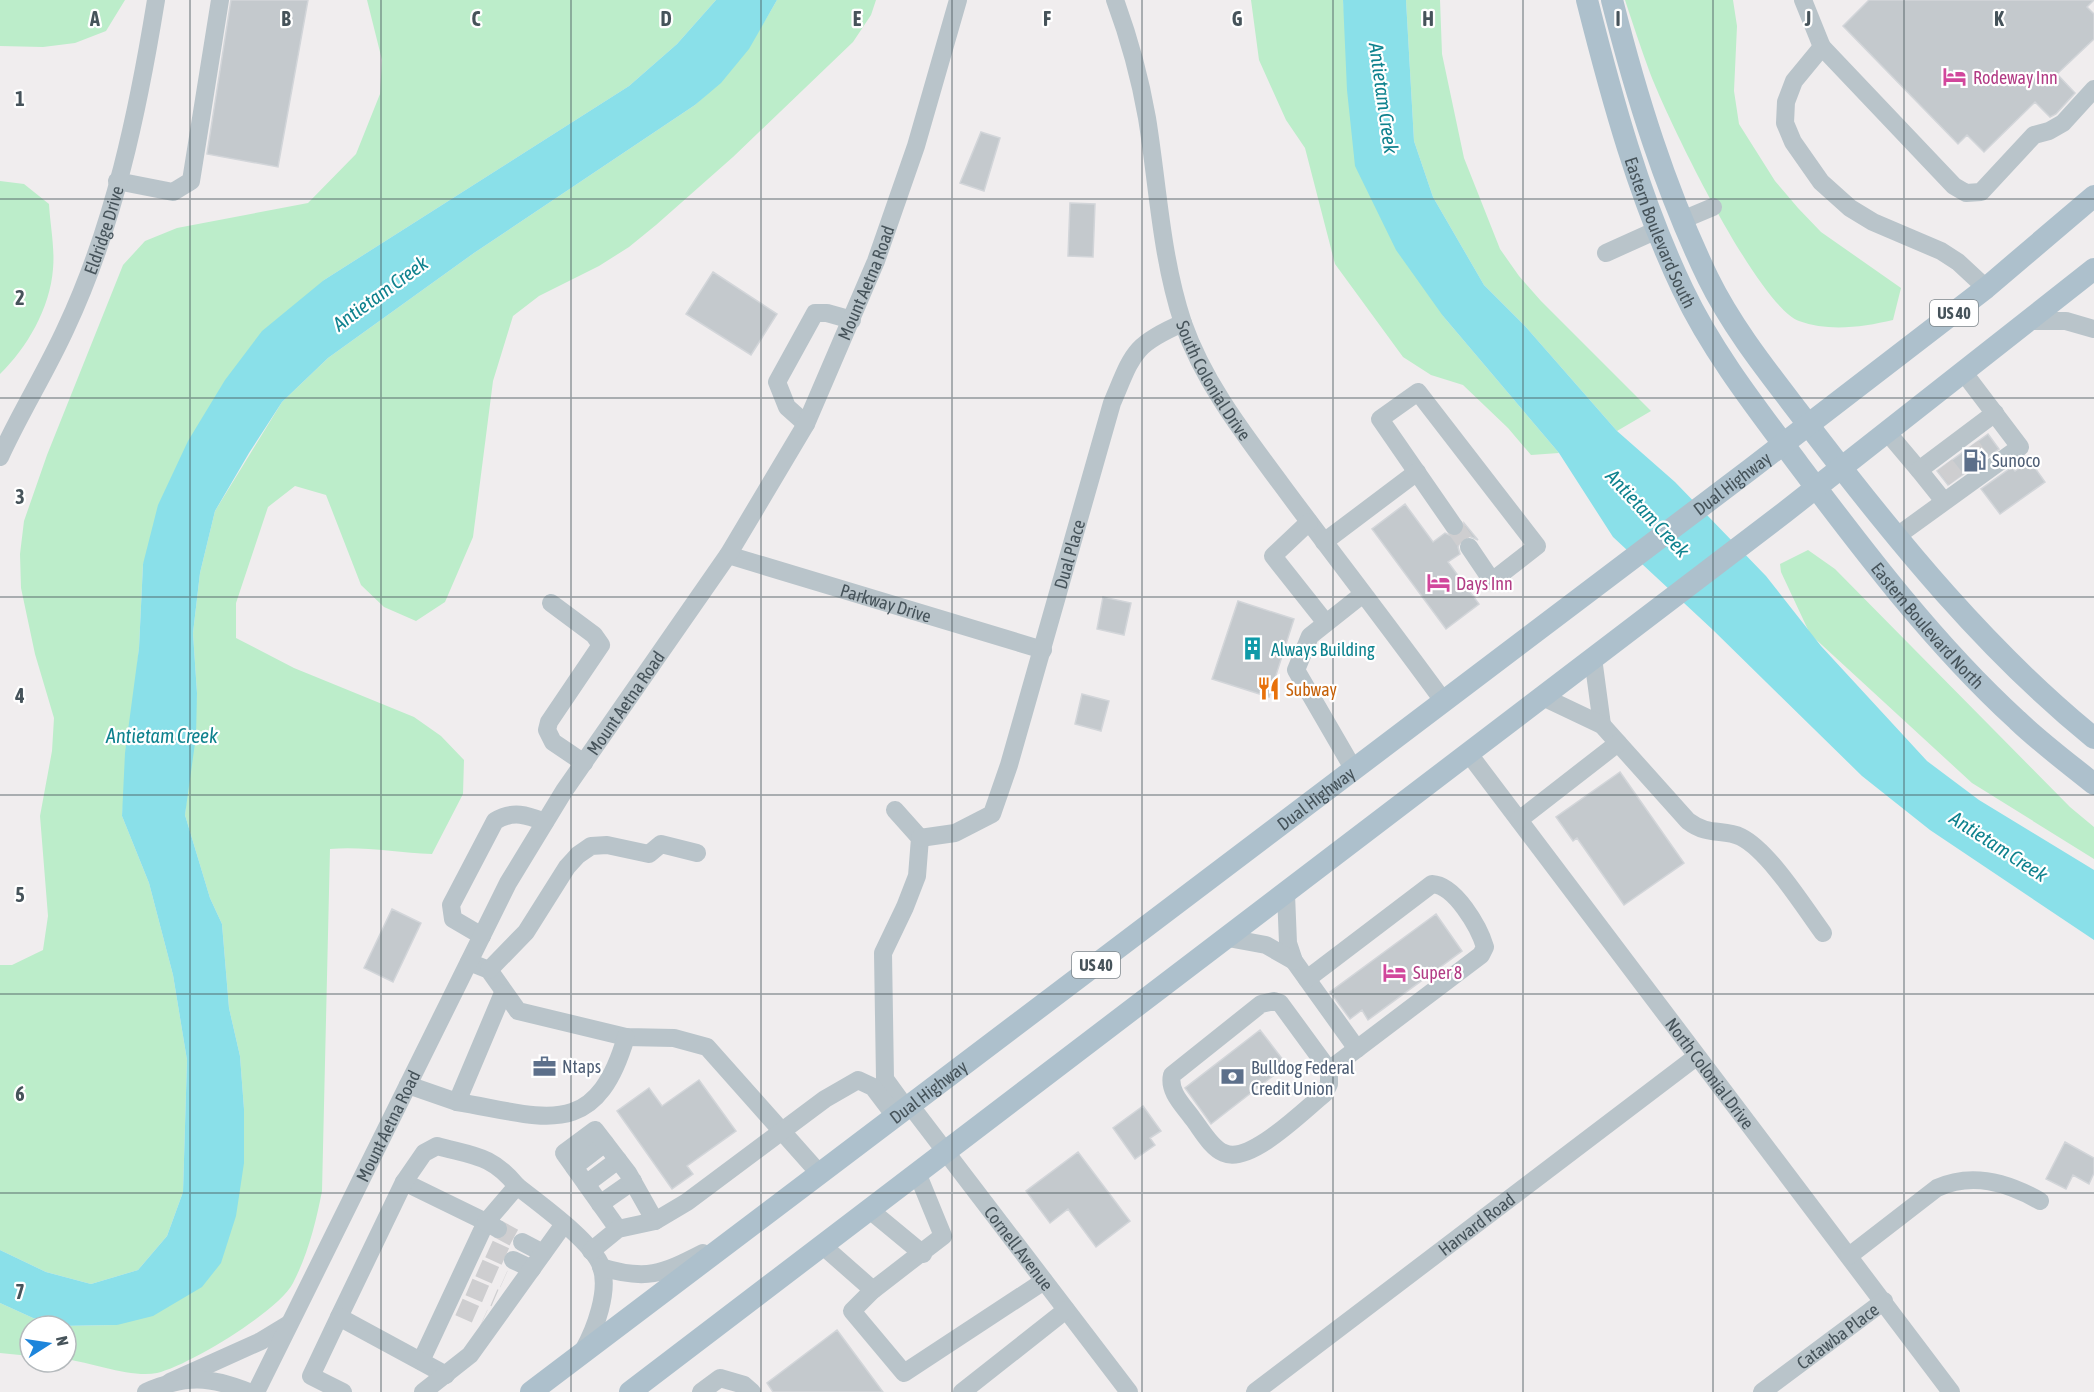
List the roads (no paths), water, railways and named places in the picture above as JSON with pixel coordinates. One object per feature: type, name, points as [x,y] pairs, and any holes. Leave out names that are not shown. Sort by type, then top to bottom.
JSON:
[{"type":"main road","name":"Eastern Boulevard South","points":[[1587,0],[1617,108],[1657,230],[1684,291],[1711,340],[1783,444]]},
{"type":"main road","name":"Eastern Boulevard South","points":[[1612,0],[1652,141],[1682,220],[1709,280],[1738,331],[1808,424]]},
{"type":"main road","name":"Dual Highway","points":[[531,1392],[1752,468],[1986,288],[2094,196]]},
{"type":"main road","points":[[630,1392],[871,1211],[1785,512],[2031,321],[2094,269]]},
{"type":"main road","name":"Eastern Boulevard North","points":[[1808,424],[1897,536],[1983,635],[2047,700],[2094,738]]},
{"type":"main road","name":"Eastern Boulevard North","points":[[1783,444],[1937,638],[2016,720],[2094,784]]},
{"type":"street","name":"Eldridge Drive","points":[[2,448],[67,327],[105,228],[133,120],[156,0]]},
{"type":"street","points":[[117,181],[173,192],[191,181],[220,0]]},
{"type":"street","name":"Mount Aetna Road","points":[[256,1392],[508,883],[584,763],[728,555],[806,424],[876,261],[916,146],[958,0]]},
{"type":"street","name":"South Colonial Drive","points":[[1115,0],[1136,68],[1146,117],[1166,255],[1183,323],[1200,364],[1221,402],[1444,702]]},
{"type":"street","points":[[1803,0],[1822,47],[1954,186],[1966,193],[1981,192],[2034,135],[2049,131],[2063,123],[2094,89]]},
{"type":"street","points":[[1822,47],[1794,81],[1786,102],[1785,123],[1793,142],[1821,182],[1850,208],[1873,222],[1941,251],[1959,262],[1986,288]]},
{"type":"street","points":[[1682,220],[1713,207]]},
{"type":"street","points":[[1606,253],[1657,230]]},
{"type":"street","points":[[806,424],[787,407],[777,382],[815,313],[827,313],[852,320]]},
{"type":"street","points":[[2031,321],[2066,321],[2094,329]]},
{"type":"street","name":"Dual Place","points":[[920,838],[955,833],[992,814],[1010,765],[1112,403],[1128,365],[1139,346],[1183,323]]},
{"type":"street","points":[[1897,536],[1943,500],[2020,447],[1964,372]]},
{"type":"street","points":[[1454,526],[1380,419],[1418,392],[1537,546],[1492,581],[1469,547]]},
{"type":"street","points":[[1919,470],[1942,461],[1967,442],[1995,413]]},
{"type":"street","points":[[1887,432],[1943,500]]},
{"type":"street","points":[[1324,542],[1417,472]]},
{"type":"street","points":[[1309,522],[1273,556],[1326,623]]},
{"type":"street","name":"Parkway Drive","points":[[728,555],[1043,650]]},
{"type":"street","points":[[1354,770],[1296,670],[1310,636],[1363,594]]},
{"type":"street","points":[[551,603],[594,635],[601,645],[549,722],[547,730],[553,742],[584,763]]},
{"type":"street","points":[[1593,658],[1602,725]]},
{"type":"street","points":[[1543,697],[1602,725],[1693,825],[1711,833],[1739,836],[1754,847],[1790,886],[1823,933]]},
{"type":"street","points":[[1519,820],[1618,743]]},
{"type":"street","name":"North Colonial Drive","points":[[1469,754],[1951,1392]]},
{"type":"street","points":[[895,810],[920,838],[917,876],[905,907],[882,953],[885,1080],[904,1110]]},
{"type":"street","points":[[482,936],[453,919],[451,905],[495,821],[505,815],[516,814],[545,822]]},
{"type":"street","points":[[489,970],[526,932],[567,867],[591,846],[607,845],[649,854],[662,844],[697,854]]},
{"type":"street","points":[[1307,979],[1432,884],[1443,886],[1451,891],[1474,923],[1485,947],[1481,955],[1329,1070]]},
{"type":"street","points":[[1286,894],[1288,943],[1294,961],[1358,1049]]},
{"type":"street","points":[[1228,938],[1266,945],[1294,961]]},
{"type":"street","points":[[469,962],[489,970],[503,993],[518,1011],[626,1037],[674,1038],[707,1047],[819,1173]]},
{"type":"street","points":[[457,1102],[503,993]]},
{"type":"street","points":[[1274,1001],[1280,1003],[1329,1070],[1329,1084],[1324,1094],[1259,1146],[1234,1155],[1226,1154],[1206,1136],[1172,1090],[1172,1075],[1262,1004],[1274,1001]]},
{"type":"street","points":[[408,1085],[457,1102],[549,1117],[569,1115],[598,1096],[618,1065],[626,1037]]},
{"type":"street","name":"Harvard Road","points":[[1255,1392],[1696,1057]]},
{"type":"street","points":[[591,1251],[618,1229],[655,1221],[687,1202],[825,1099],[858,1080],[873,1086],[904,1110]]},
{"type":"street","name":"Cornell Avenue","points":[[904,1110],[945,1154],[1130,1392]]},
{"type":"street","points":[[618,1229],[564,1153],[595,1130],[633,1181],[655,1221]]},
{"type":"street","points":[[344,1392],[311,1376],[404,1182],[424,1153],[437,1146],[490,1160],[504,1170],[517,1186],[564,1224],[591,1251],[601,1267],[602,1293],[597,1321],[582,1353]]},
{"type":"street","points":[[586,1184],[618,1160]]},
{"type":"street","points":[[918,1175],[943,1236],[923,1254],[873,1290],[852,1311],[904,1373],[1044,1281]]},
{"type":"street","points":[[1849,1256],[1937,1188],[1951,1181],[1967,1178],[1984,1179],[2023,1192],[2040,1201]]},
{"type":"street","points":[[600,1204],[633,1181]]},
{"type":"street","points":[[404,1182],[492,1225]]},
{"type":"street","points":[[421,1361],[454,1305],[492,1225],[517,1186]]},
{"type":"street","points":[[871,1211],[923,1254]]},
{"type":"street","points":[[423,1392],[470,1355],[512,1283],[532,1269],[564,1224]]},
{"type":"street","points":[[601,1267],[628,1276],[655,1274],[731,1240]]},
{"type":"street","points":[[522,1242],[543,1253]]},
{"type":"street","points":[[824,1246],[873,1290]]},
{"type":"street","points":[[513,1260],[532,1269]]},
{"type":"street","name":"Catawba Place","points":[[1762,1392],[1884,1301]]},
{"type":"street","points":[[962,1392],[1066,1310]]},
{"type":"street","points":[[339,1317],[446,1375]]},
{"type":"street","points":[[146,1392],[261,1341],[290,1324]]},
{"type":"street","points":[[701,1392],[720,1378],[744,1385],[752,1392]]},
{"type":"street","points":[[170,1382],[194,1379],[214,1380],[249,1392]]},
{"type":"water","name":"Antietam Creek","points":[[716,0],[777,0],[749,49],[721,83],[695,105],[474,253],[328,358],[282,402],[215,511],[200,573],[193,633],[197,693],[196,736],[185,815],[210,898],[222,924],[229,1008],[240,1056],[244,1109],[244,1163],[236,1216],[221,1263],[202,1287],[153,1316],[117,1325],[78,1326],[78,1314],[24,1314],[0,1303],[0,1250],[46,1272],[91,1284],[138,1270],[167,1236],[183,1192],[187,1060],[173,975],[149,883],[122,816],[125,753],[139,648],[143,564],[158,505],[188,441],[225,380],[262,331],[324,280],[629,86],[677,44]]},
{"type":"water","name":"Antietam Creek","points":[[1343,0],[1406,0],[1414,141],[1433,197],[1484,285],[1525,326],[1617,431],[1675,482],[1766,576],[1821,646],[1927,761],[1979,800],[2094,870],[2094,940],[1930,830],[1862,776],[1713,630],[1613,537],[1559,453],[1443,316],[1396,250],[1355,166],[1347,90]]},
{"type":"tunnel","points":[[1971,446],[1985,466]]},
{"type":"tunnel","points":[[1945,465],[1961,485]]},
{"type":"tunnel","points":[[1454,526],[1469,547]]},
{"type":"tunnel","points":[[498,1229],[522,1242]]},
{"type":"tunnel","points":[[489,1249],[513,1260]]},
{"type":"tunnel","points":[[479,1268],[504,1279]]},
{"type":"tunnel","points":[[469,1287],[495,1298]]},
{"type":"tunnel","points":[[459,1307],[484,1318]]},
{"type":"place","name":"Rodeway Inn","points":[[1955,77]]},
{"type":"place","name":"Sunoco","points":[[1974,460]]},
{"type":"place","name":"Days Inn","points":[[1438,583]]},
{"type":"place","name":"Always Building","points":[[1253,649]]},
{"type":"place","name":"Subway","points":[[1268,689]]},
{"type":"place","name":"Super 8","points":[[1395,972]]},
{"type":"place","name":"Ntaps","points":[[544,1066]]},
{"type":"place","name":"Bulldog Federal Credit Union","points":[[1233,1077]]}]
